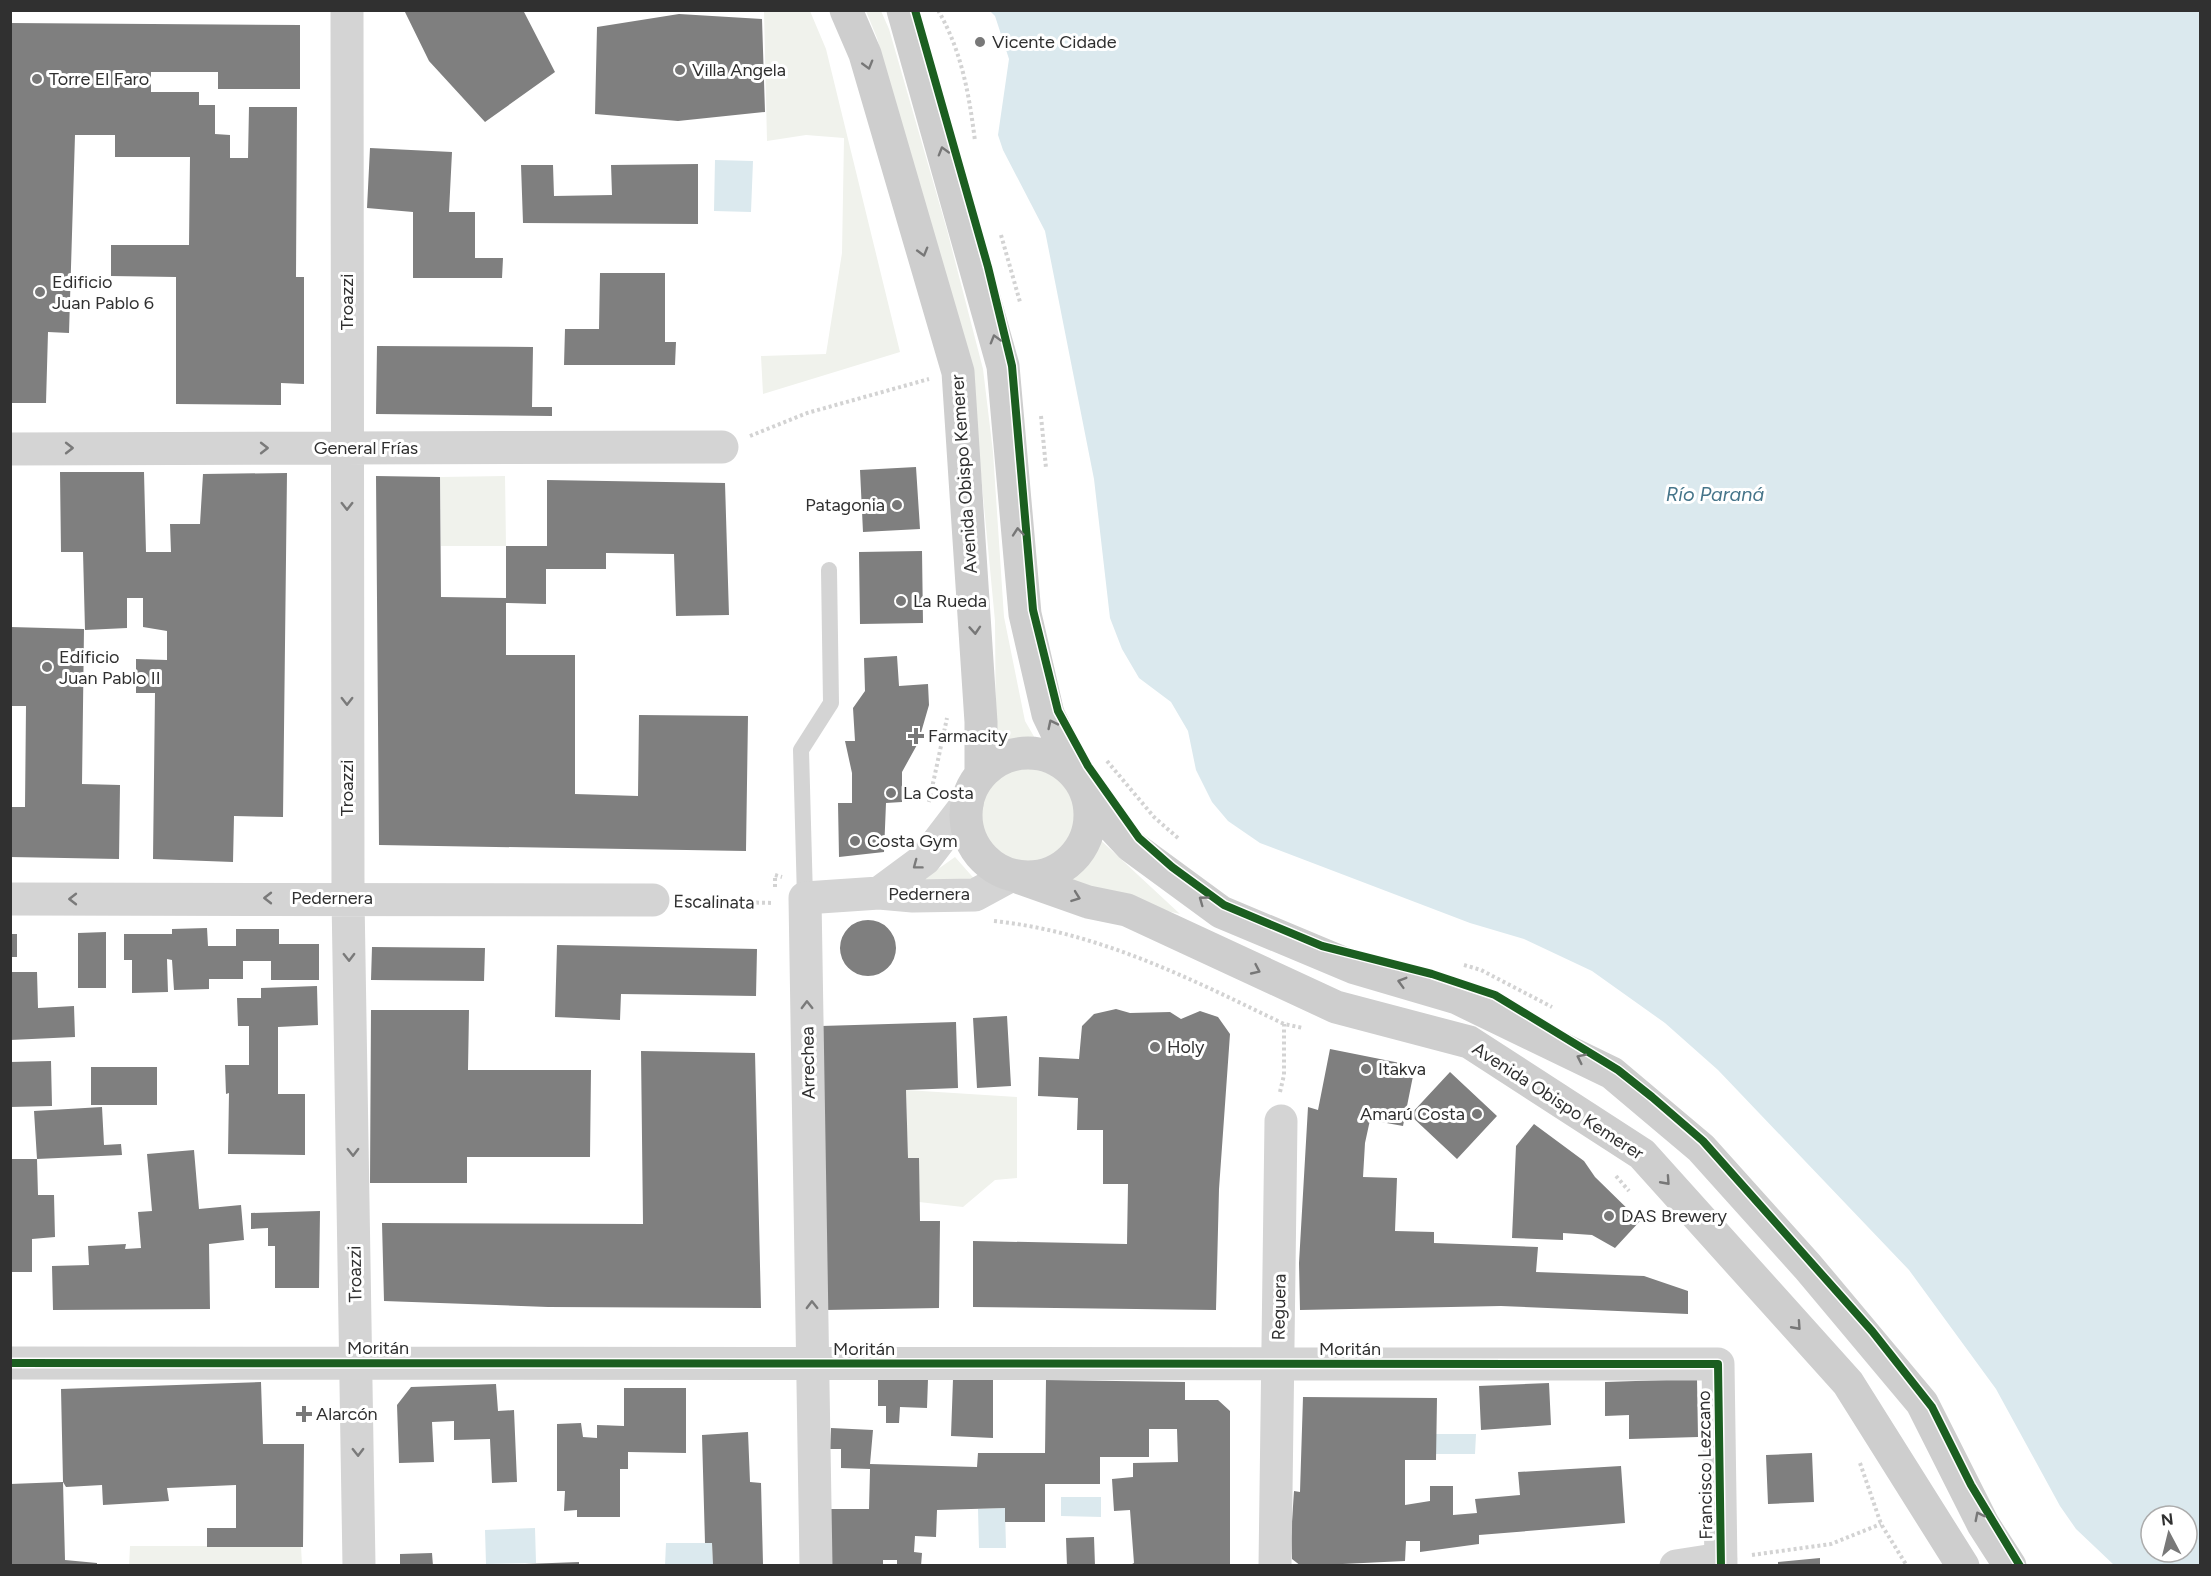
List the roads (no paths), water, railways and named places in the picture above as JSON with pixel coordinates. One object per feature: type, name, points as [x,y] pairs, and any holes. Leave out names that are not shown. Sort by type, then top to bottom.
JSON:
[{"type":"main road","name":"Avenida Obispo Kemerer","points":[[846,10],[865,54],[958,372],[981,722],[981,774]]},
{"type":"main road","name":"Avenida Obispo Kemerer","points":[[903,10],[1003,366],[1025,614],[1048,714],[1136,850],[1221,912],[1355,968],[1457,998],[1612,1073],[1701,1148],[1808,1267],[1922,1403],[1983,1524],[2010,1566]]},
{"type":"main road","name":"Avenida Obispo Kemerer","points":[[1089,777],[1041,754],[1019,754],[998,761],[981,774],[972,788],[967,804],[968,831],[980,856],[994,867],[1015,877],[1088,902],[1127,910],[1336,1007],[1469,1042],[1642,1154],[1848,1383],[1963,1566]]},
{"type":"main road","name":"Avenida Obispo Kemerer","points":[[1015,877],[1040,877],[1059,870],[1075,858],[1086,841],[1091,822],[1089,777]]},
{"type":"street","name":"Troazzi","points":[[347,10],[348,898],[359,1566]]},
{"type":"street","name":"General Frías","points":[[10,449],[722,447]]},
{"type":"street","name":"Pedernera","points":[[879,893],[925,860],[967,804]]},
{"type":"street","name":"Pedernera","points":[[790,901],[879,893],[913,896],[975,895],[1015,877]]},
{"type":"street","name":"Pedernera","points":[[10,899],[653,900]]},
{"type":"street","name":"Arrechea","points":[[790,901],[813,1364],[816,1566]]},
{"type":"street","name":"Reguera","points":[[1275,1566],[1281,1121]]},
{"type":"street","name":"Moritán","points":[[10,1363],[1718,1364]]},
{"type":"street","name":"Francisco Lezcano","points":[[1718,1364],[1721,1562]]},
{"type":"street","points":[[1676,1566],[1721,1562]]},
{"type":"lane","name":"Arrechea","points":[[790,901],[801,750],[831,703],[829,570]]},
{"type":"water","name":"Río Paraná","points":[[990,11],[2200,11],[2200,1565],[2114,1565],[2076,1529],[2060,1506],[1996,1389],[1909,1270],[1718,1070],[1665,1023],[1592,971],[1524,939],[1470,923],[1260,843],[1228,821],[1212,802],[1196,770],[1188,731],[1171,702],[1139,678],[1122,649],[1110,618],[1094,479],[1045,231],[1003,150],[998,135],[1009,59],[995,16]]},
{"type":"water","points":[[715,160],[753,161],[751,212],[714,211]]},
{"type":"water","points":[[1436,1434],[1476,1434],[1475,1454],[1436,1454]]},
{"type":"water","points":[[1061,1497],[1101,1497],[1101,1517],[1061,1516]]},
{"type":"water","points":[[1005,1508],[1006,1548],[979,1548],[978,1509]]},
{"type":"water","points":[[535,1528],[536,1563],[486,1564],[485,1530]]},
{"type":"water","points":[[666,1543],[712,1543],[713,1565],[665,1566]]},
{"type":"place","name":"Vicente Cidade","points":[[980,42]]},
{"type":"place","name":"Villa Angela","points":[[680,70]]},
{"type":"place","name":"Torre El Faro","points":[[37,79]]},
{"type":"place","name":"Edificio Juan Pablo 6","points":[[40,292]]},
{"type":"place","name":"Patagonia","points":[[897,505]]},
{"type":"place","name":"La Rueda","points":[[901,601]]},
{"type":"place","name":"Edificio Juan Pablo II","points":[[47,667]]},
{"type":"place","name":"Farmacity","points":[[916,736]]},
{"type":"place","name":"La Costa","points":[[891,793]]},
{"type":"place","name":"Costa Gym","points":[[855,841]]},
{"type":"place","name":"Holy","points":[[1155,1047]]},
{"type":"place","name":"Itakva","points":[[1366,1069]]},
{"type":"place","name":"Amarú Costa","points":[[1477,1114]]},
{"type":"place","name":"DAS Brewery","points":[[1609,1216]]},
{"type":"place","name":"Alarcón","points":[[304,1414]]}]
